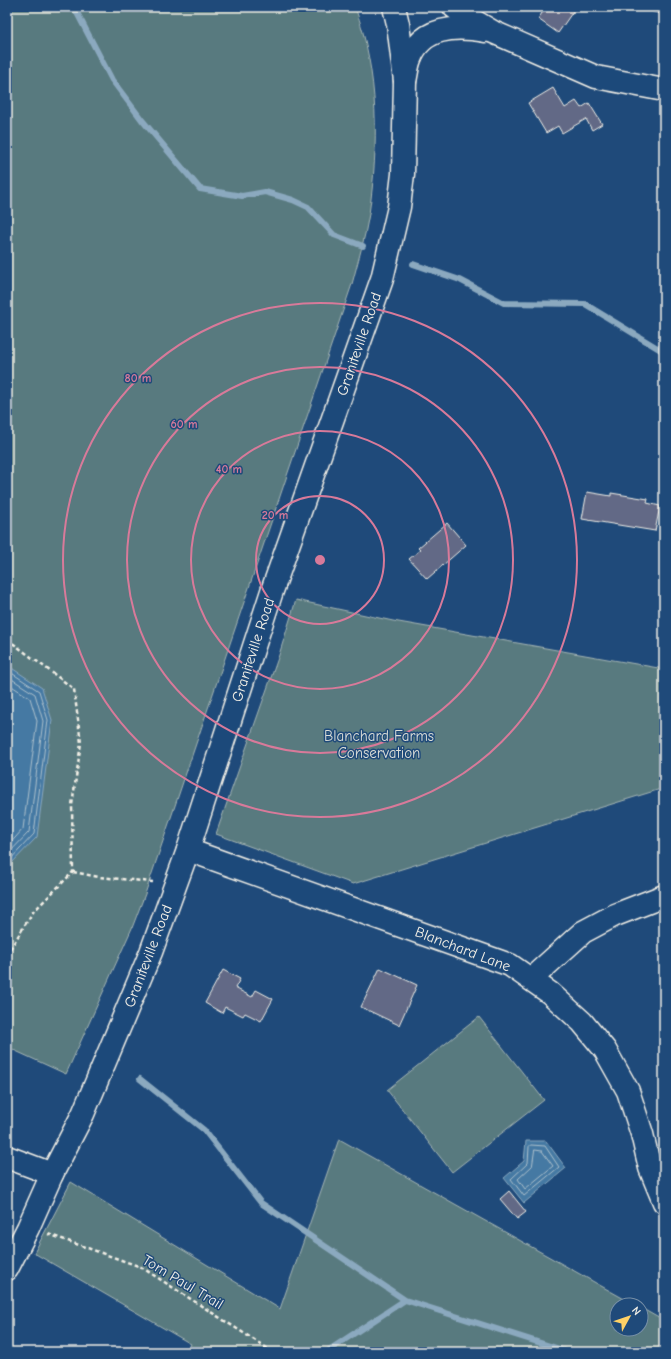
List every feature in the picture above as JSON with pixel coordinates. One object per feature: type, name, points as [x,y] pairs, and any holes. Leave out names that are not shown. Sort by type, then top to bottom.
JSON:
[{"type":"main road","name":"Graniteville Road","points":[[7,1269],[28,1228],[52,1174],[83,1114],[151,952],[188,850],[272,591],[382,279],[399,207],[403,174],[405,81],[398,24],[394,7]]},
{"type":"main road","points":[[454,7],[493,32],[596,77],[664,90]]},
{"type":"main road","points":[[405,81],[410,59],[417,47],[425,38],[448,28],[469,28],[493,32]]},
{"type":"main road","name":"Blanchard Lane","points":[[188,850],[510,965],[550,993],[577,1018],[605,1050],[628,1092],[642,1134],[650,1168],[664,1202]]},
{"type":"main road","points":[[531,979],[583,932],[615,915],[664,896]]},
{"type":"main road","points":[[7,1157],[52,1174]]},
{"type":"path","points":[[7,639],[74,688],[81,743],[72,805],[73,872],[33,912],[7,954]]},
{"type":"path","points":[[73,872],[99,877],[175,884]]},
{"type":"path","name":"Tom Paul Trail","points":[[28,1228],[141,1267],[273,1352]]},
{"type":"green space","points":[[7,7],[355,7],[369,57],[375,109],[374,162],[369,214],[352,284],[145,894],[132,928],[66,1074],[7,1047]]},
{"type":"green space","name":"Blanchard Farms Conservation","points":[[296,600],[393,621],[664,669],[664,788],[353,884],[216,834],[279,655]]},
{"type":"green space","points":[[479,1017],[544,1100],[452,1172],[387,1090]]},
{"type":"green space","points":[[339,1139],[621,1297],[609,1297],[609,1337],[649,1337],[649,1313],[664,1321],[664,1352],[187,1352],[191,1344],[34,1253],[71,1182],[280,1309]]},
{"type":"water","points":[[7,665],[42,688],[52,720],[37,837],[7,868]]},
{"type":"water","points":[[526,1141],[546,1141],[566,1168],[524,1203],[504,1178],[524,1161]]},
{"type":"building","points":[[546,7],[576,7],[558,33],[538,19]]},
{"type":"building","points":[[646,7],[664,7],[662,14],[646,10]]},
{"type":"building","points":[[553,88],[565,108],[576,101],[581,108],[589,103],[602,124],[592,130],[586,119],[562,133],[558,126],[546,133],[528,103]]},
{"type":"building","points":[[587,492],[611,496],[611,493],[648,499],[647,503],[660,506],[655,531],[582,519]]},
{"type":"building","points":[[447,523],[466,545],[427,579],[409,559],[420,550],[418,548]]},
{"type":"building","points":[[380,968],[417,985],[399,1025],[361,1007]]},
{"type":"building","points":[[223,970],[240,979],[235,988],[252,997],[256,990],[273,999],[261,1021],[245,1013],[243,1016],[225,1007],[222,1013],[205,1003]]},
{"type":"building","points":[[509,1191],[526,1212],[517,1219],[500,1199]]},
{"type":"waterway","points":[[74,7],[112,80],[142,120],[200,189],[242,196],[265,192],[293,200],[308,207],[334,235],[363,246]]},
{"type":"waterway","points":[[413,264],[460,280],[504,303],[585,304],[664,352]]},
{"type":"waterway","points":[[140,1079],[204,1130],[261,1203],[405,1300],[569,1352]]},
{"type":"waterway","points":[[326,1352],[405,1300]]}]
